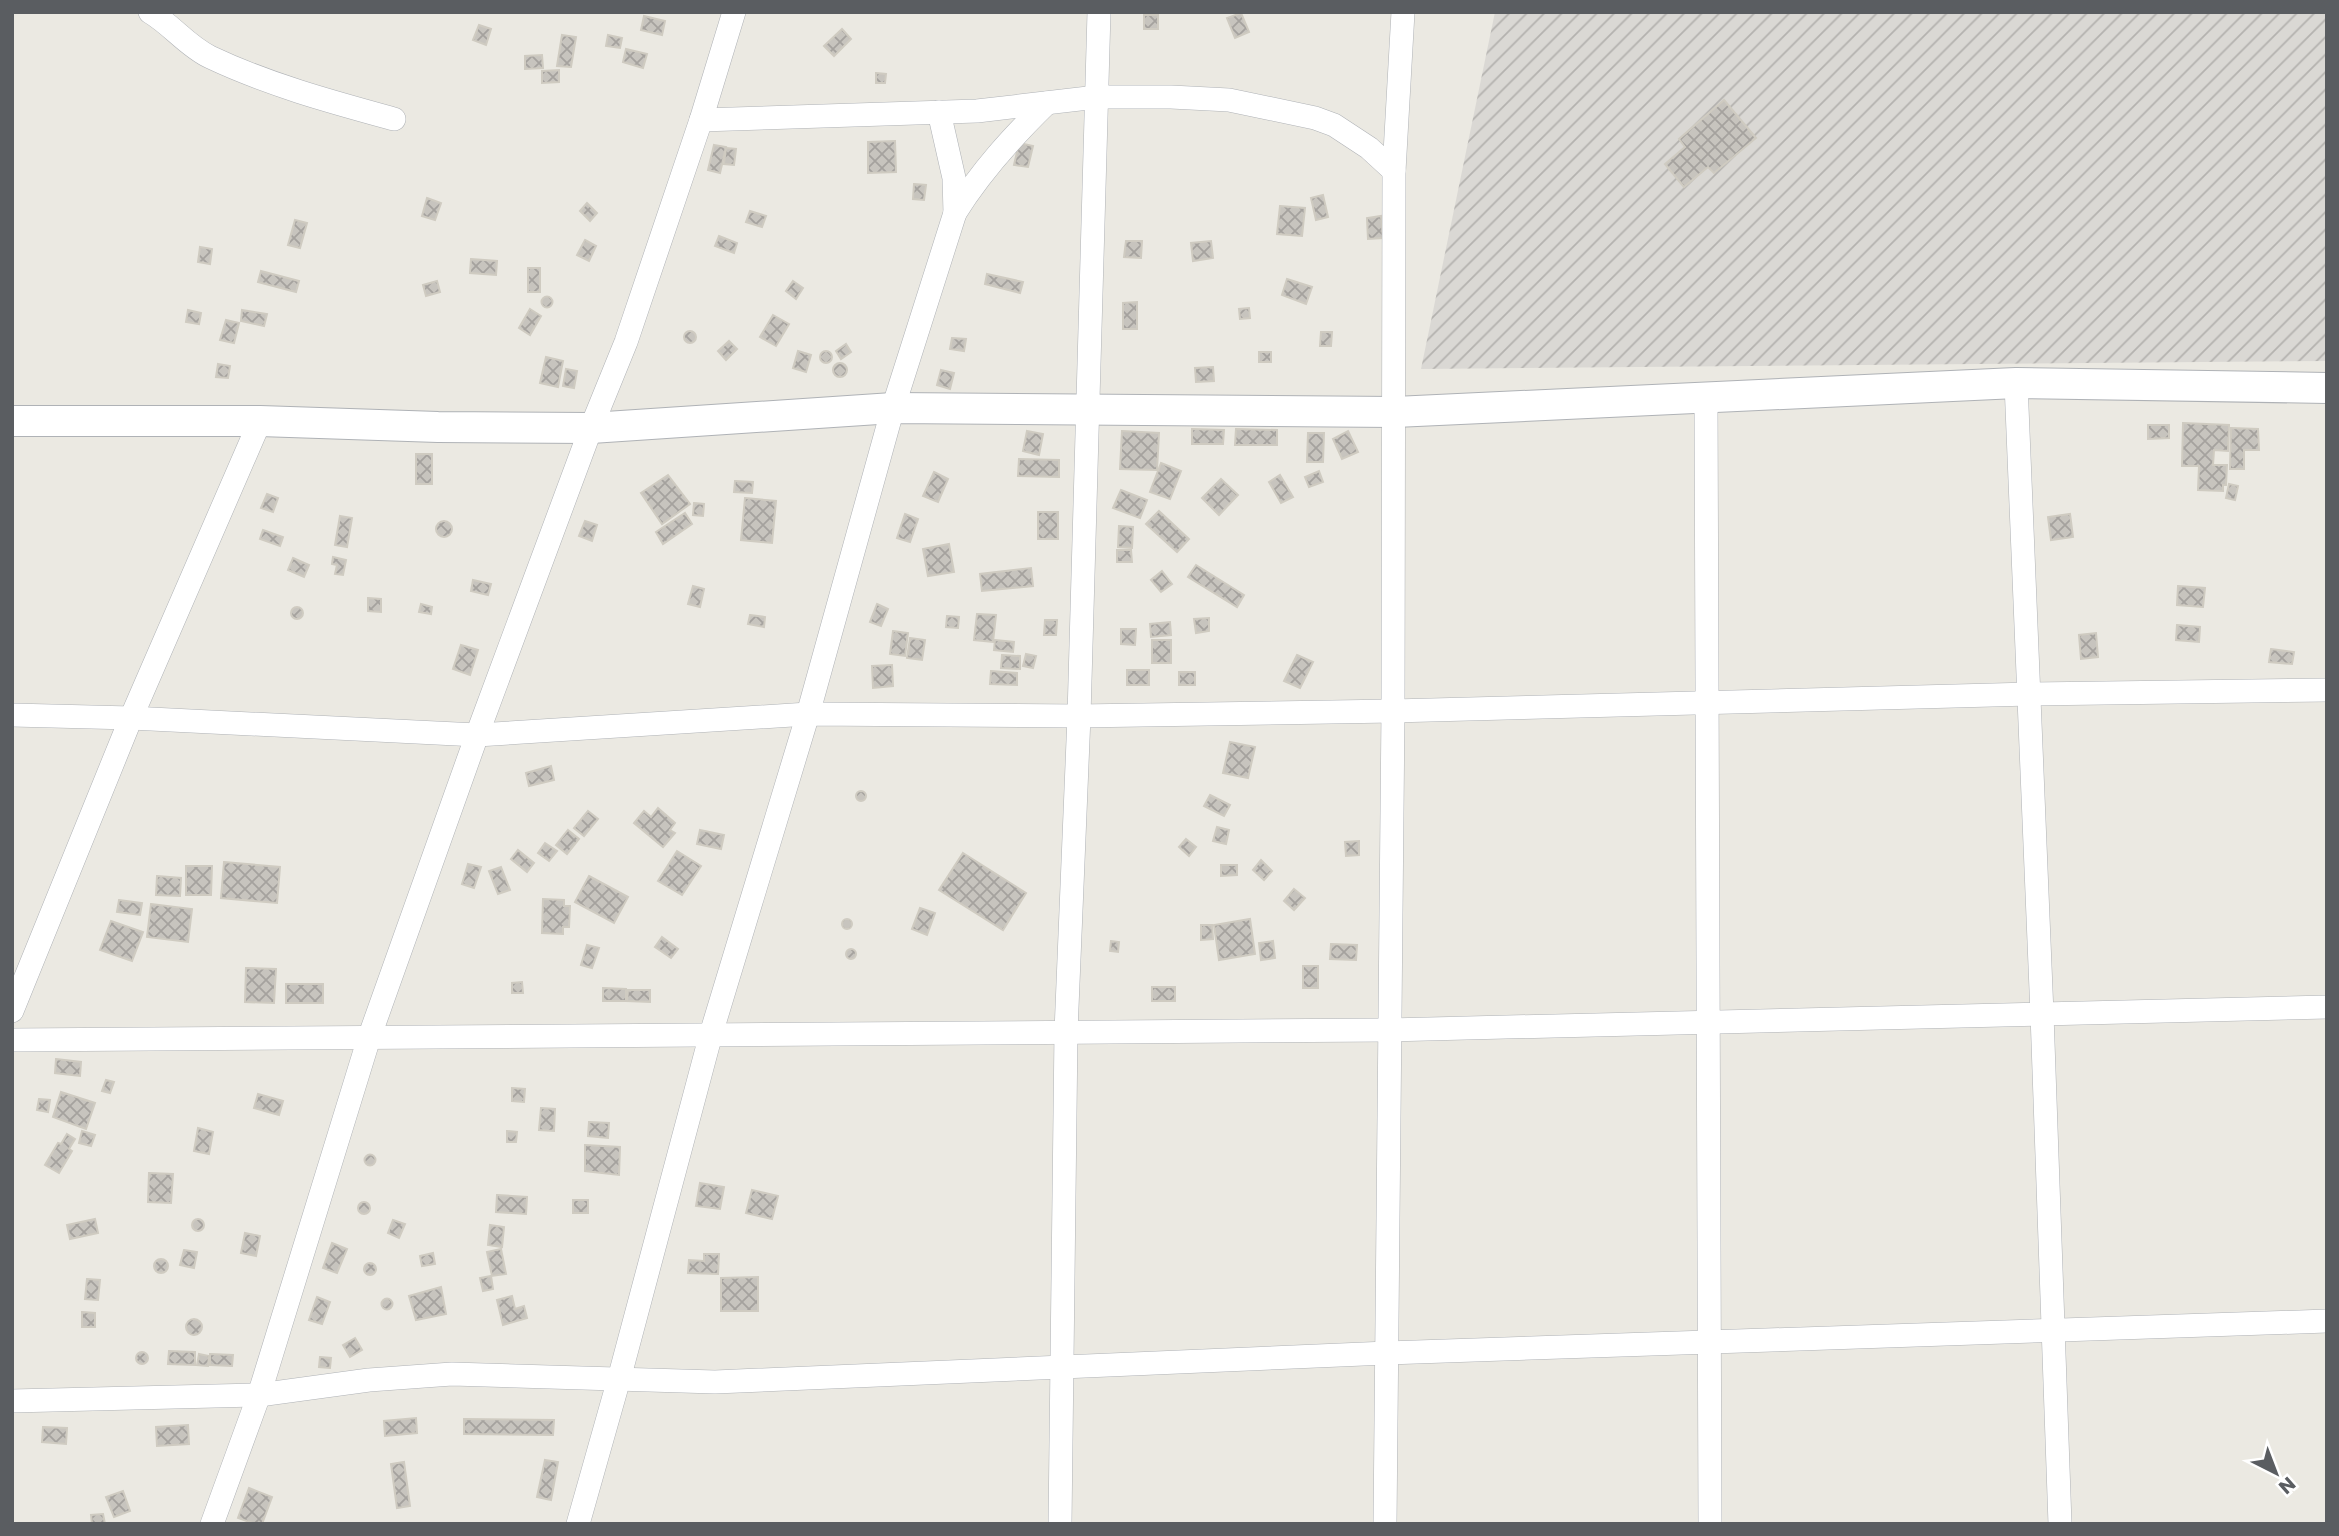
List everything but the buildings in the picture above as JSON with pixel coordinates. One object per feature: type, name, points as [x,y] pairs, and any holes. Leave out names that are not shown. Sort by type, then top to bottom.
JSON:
[{"type":"street","points":[[150,12],[209,56],[305,94],[394,119]]},
{"type":"street","points":[[212,1524],[259,1395],[369,1038],[477,735],[591,428],[626,342],[701,121],[734,12]]},
{"type":"street","points":[[1060,1524],[1066,1032],[1079,716],[1099,12]]},
{"type":"street","points":[[1385,1524],[1395,412],[1394,171],[1403,12]]},
{"type":"street","points":[[701,121],[977,111],[1097,97],[1229,100],[1315,118],[1334,125],[1357,139],[1394,171]]},
{"type":"street","points":[[578,1524],[711,1034],[808,714],[893,408],[955,213],[972,185],[996,155],[1047,103]]},
{"type":"street","points":[[939,112],[954,178],[955,213]]},
{"type":"street","points":[[12,421],[260,421],[438,427],[591,428],[893,408],[1395,412],[2016,383],[2327,388]]},
{"type":"street","points":[[2016,383],[2060,1524]]},
{"type":"street","points":[[1706,399],[1710,1524]]},
{"type":"street","points":[[12,1011],[131,718],[260,421]]},
{"type":"street","points":[[12,715],[131,718],[477,735],[808,714],[1079,716],[1393,711],[2029,694],[2327,691]]},
{"type":"street","points":[[12,1040],[1388,1030],[2327,1007]]},
{"type":"street","points":[[12,1401],[259,1395],[369,1380],[452,1374],[715,1382],[1387,1353],[2327,1321]]},
{"type":"shaded area","points":[[1495,12],[2327,12],[2327,361],[1421,369]]}]
